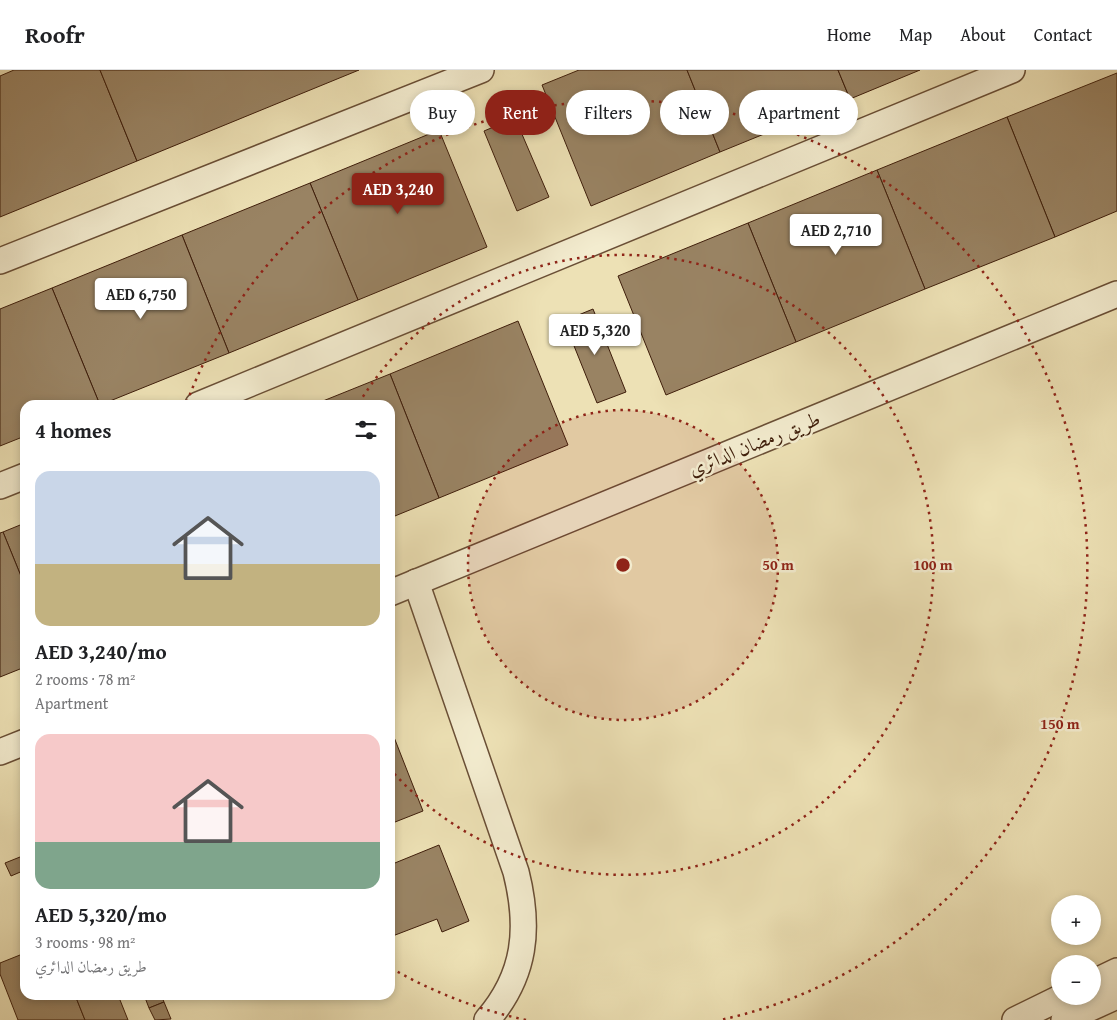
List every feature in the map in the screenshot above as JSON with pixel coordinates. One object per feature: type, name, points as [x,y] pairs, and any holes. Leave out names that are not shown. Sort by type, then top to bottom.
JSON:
[{"type":"street","points":[[0,260],[481,70]]},
{"type":"street","points":[[210,400],[1012,70]]},
{"type":"street","name":"طريق رمضان الدائري","points":[[395,591],[1117,294]]},
{"type":"street","points":[[0,486],[20,478]]},
{"type":"street","points":[[416,582],[513,863],[521,894],[524,918],[523,943],[518,967],[508,990],[496,1010],[487,1020]]},
{"type":"street","points":[[0,752],[20,744]]},
{"type":"street","points":[[1101,979],[1117,971]]},
{"type":"street","points":[[1064,1020],[1117,996]]},
{"type":"street","points":[[1015,1020],[1051,1002]]},
{"type":"building","points":[[14,70],[100,70],[137,161],[0,217],[0,76]]},
{"type":"building","points":[[100,70],[359,70],[137,161]]},
{"type":"building","points":[[579,70],[687,70],[695,90],[660,90],[660,135],[713,135],[720,152],[591,206],[556,120],[556,90],[544,90],[542,85]]},
{"type":"building","points":[[687,70],[838,70],[846,90],[739,90],[739,135],[762,135],[720,152],[713,135],[729,135],[729,90],[695,90]]},
{"type":"building","points":[[838,70],[920,70],[858,96],[858,90],[846,90]]},
{"type":"building","points":[[1117,73],[1117,211],[1055,237],[1007,117]]},
{"type":"building","points":[[1007,117],[1055,237],[925,289],[877,170]]},
{"type":"building","points":[[427,135],[441,135],[487,247],[358,300],[310,183]]},
{"type":"building","points":[[486,135],[522,135],[549,197],[517,211]]},
{"type":"building","points":[[877,170],[925,289],[796,342],[748,223]]},
{"type":"building","points":[[310,183],[358,300],[229,353],[182,235]]},
{"type":"building","points":[[748,223],[796,342],[666,395],[618,276]]},
{"type":"building","points":[[182,235],[229,353],[112,400],[98,400],[52,288]]},
{"type":"building","points":[[52,288],[98,400],[20,400],[20,438],[0,446],[0,309]]},
{"type":"building","points":[[593,309],[626,392],[597,403],[564,321]]},
{"type":"building","points":[[518,321],[568,445],[439,498],[390,374]]},
{"type":"building","points":[[390,374],[439,498],[395,516],[395,400],[325,400]]},
{"type":"building","points":[[20,525],[20,574],[3,532]]},
{"type":"building","points":[[3,532],[20,574],[20,669],[0,677],[0,533]]},
{"type":"building","points":[[395,740],[423,811],[395,822]]},
{"type":"building","points":[[439,845],[469,921],[442,932],[437,919],[395,935],[395,863]]},
{"type":"building","points":[[20,857],[20,872],[11,876],[5,863]]},
{"type":"building","points":[[20,955],[20,1000],[77,1000],[85,1020],[18,1020],[0,974],[0,963]]},
{"type":"building","points":[[77,1000],[120,1000],[128,1020],[85,1020]]},
{"type":"building","points":[[146,1000],[163,1000],[164,1002],[149,1008]]},
{"type":"building","points":[[164,1002],[171,1019],[155,1020],[149,1008]]}]
